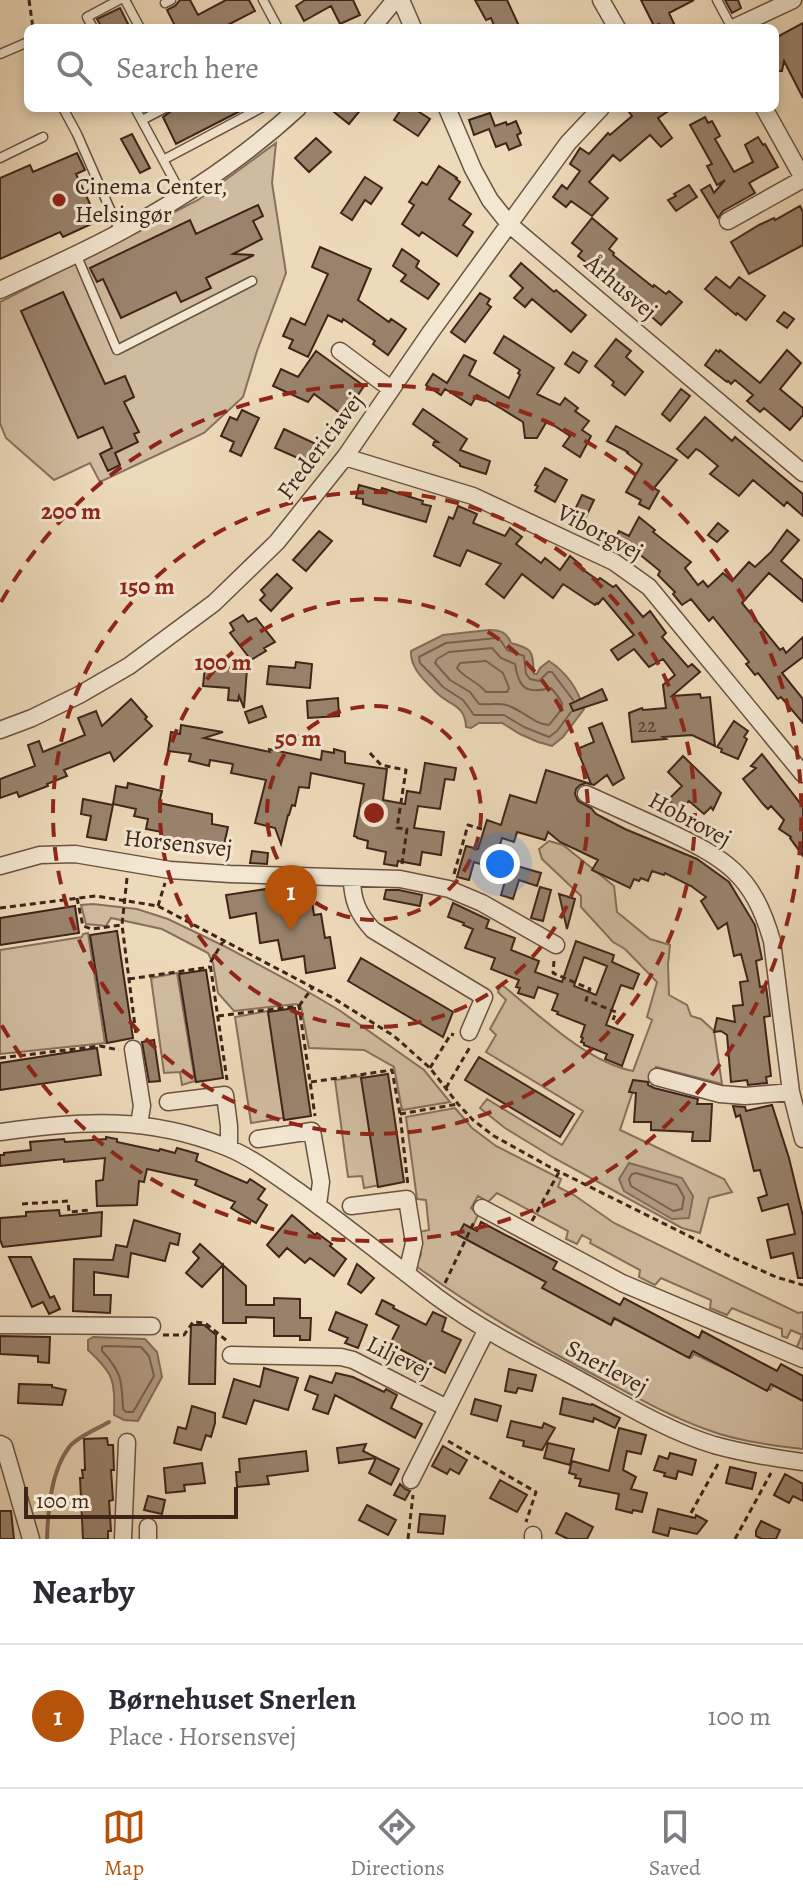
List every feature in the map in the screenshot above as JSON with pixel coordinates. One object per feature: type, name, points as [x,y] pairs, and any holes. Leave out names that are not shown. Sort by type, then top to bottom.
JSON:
[{"type":"street","points":[[375,24],[395,0]]},
{"type":"street","points":[[401,0],[411,24]]},
{"type":"street","points":[[601,0],[615,24]]},
{"type":"street","points":[[741,24],[793,0]]},
{"type":"street","points":[[0,290],[120,232],[182,196],[272,132],[294,112]]},
{"type":"street","name":"Århusvej","points":[[449,112],[473,169],[490,200],[510,225],[803,473]]},
{"type":"street","name":"Fredericiavej","points":[[0,730],[79,695],[129,666],[214,603],[277,542],[345,457],[568,143],[597,112]]},
{"type":"street","points":[[728,221],[803,179],[766,112]]},
{"type":"street","points":[[340,351],[391,389]]},
{"type":"street","name":"Viborgvej","points":[[345,457],[473,496],[614,562],[649,587],[803,774]]},
{"type":"street","name":"Hobrovej","points":[[586,794],[705,849],[733,870],[755,897],[766,918],[772,941],[791,1092],[803,1139]]},
{"type":"street","name":"Horsensvej","points":[[0,866],[40,855],[75,854],[170,870],[400,879],[449,889],[482,903],[556,945]]},
{"type":"street","points":[[352,878],[356,907],[373,930],[484,997],[469,1032]]},
{"type":"street","points":[[133,1049],[142,1106],[139,1124]]},
{"type":"street","points":[[657,1077],[720,1094],[745,1096],[791,1092]]},
{"type":"street","points":[[168,1102],[225,1095],[229,1148]]},
{"type":"street","name":"Snerlevej","points":[[0,1132],[63,1123],[139,1124],[174,1130],[229,1148],[318,1205],[486,1331],[676,1430],[725,1447],[803,1462]]},
{"type":"street","points":[[258,1139],[312,1131],[321,1182],[318,1205]]},
{"type":"street","points":[[351,1206],[407,1199],[414,1243],[407,1273]]},
{"type":"street","points":[[482,1208],[622,1283],[803,1359]]},
{"type":"street","points":[[0,1325],[152,1326]]},
{"type":"street","points":[[411,1480],[486,1331]]},
{"type":"street","name":"Liljevej","points":[[231,1355],[341,1357],[353,1360],[447,1408]]},
{"type":"street","points":[[123,1539],[127,1442]]},
{"type":"street","points":[[0,1444],[4,1446],[31,1539]]},
{"type":"lane","points":[[91,24],[87,17],[119,0]]},
{"type":"lane","points":[[125,0],[138,24]]},
{"type":"lane","points":[[263,0],[276,24]]},
{"type":"lane","points":[[717,0],[730,24]]},
{"type":"lane","points":[[0,54],[24,44]]},
{"type":"lane","points":[[65,112],[120,232]]},
{"type":"lane","points":[[137,112],[182,196]]},
{"type":"lane","points":[[142,120],[157,112]]},
{"type":"lane","points":[[163,160],[253,112]]},
{"type":"lane","points":[[0,158],[43,137]]},
{"type":"lane","points":[[75,254],[117,350],[252,281]]},
{"type":"path","points":[[29,0],[32,24]]},
{"type":"path","points":[[370,753],[381,765],[406,770],[397,828],[407,829],[400,879]]},
{"type":"path","points":[[449,889],[468,825],[482,829]]},
{"type":"path","points":[[0,1058],[100,1046],[120,1051],[133,1049],[137,1042],[122,925],[128,863]]},
{"type":"path","points":[[158,906],[170,870]]},
{"type":"path","points":[[0,908],[96,896],[158,906],[313,987],[394,1036],[430,1068],[473,1120],[494,1136],[559,1172],[729,1256],[776,1277],[803,1285]]},
{"type":"path","points":[[77,897],[83,926],[92,929],[122,925]]},
{"type":"path","points":[[224,940],[210,967],[227,1084],[225,1095]]},
{"type":"path","points":[[556,945],[553,973],[590,989],[586,1000],[616,1012],[613,1020]]},
{"type":"path","points":[[129,979],[210,967]]},
{"type":"path","points":[[312,1131],[316,1123],[299,1006],[313,987]]},
{"type":"path","points":[[218,1016],[299,1006]]},
{"type":"path","points":[[430,1068],[451,1034],[471,1046],[446,1088]]},
{"type":"path","points":[[311,1082],[392,1070],[408,1182],[407,1199]]},
{"type":"path","points":[[400,1114],[458,1104]]},
{"type":"path","points":[[526,1232],[559,1172]]},
{"type":"path","points":[[22,1204],[68,1201],[69,1212],[91,1210]]},
{"type":"path","points":[[438,1297],[482,1208]]},
{"type":"path","points":[[152,1326],[157,1335],[184,1335],[193,1322],[205,1323],[227,1341],[231,1355]]},
{"type":"path","points":[[434,1434],[536,1492],[525,1526],[533,1537]]},
{"type":"path","points":[[691,1513],[725,1447]]},
{"type":"path","points":[[735,1539],[773,1469],[775,1458]]},
{"type":"path","points":[[408,1539],[414,1487],[411,1480]]},
{"type":"shaded area","points":[[276,143],[272,183],[286,273],[243,397],[204,433],[100,482],[90,463],[54,480],[6,438],[0,423],[0,302],[198,200]]},
{"type":"shaded area","points":[[549,841],[563,845],[614,886],[617,912],[650,939],[670,945],[669,995],[687,1005],[691,1016],[701,1019],[714,1031],[722,1084],[656,1067],[650,1082],[633,1091],[620,1130],[724,1179],[732,1192],[709,1198],[700,1233],[682,1228],[554,1158],[505,1128],[480,1108],[487,1099],[562,1145],[583,1111],[486,1052],[496,1035],[490,1029],[506,1000],[498,992],[501,984],[580,1047],[615,1066],[633,1071],[652,1020],[647,1017],[657,982],[625,949],[613,942],[581,907],[581,896],[542,859],[539,849]]},
{"type":"shaded area","points":[[81,905],[137,909],[168,919],[291,982],[339,1010],[424,1070],[450,1102],[402,1110],[394,1067],[364,1050],[309,1048],[301,1007],[296,1004],[234,1011],[218,993],[213,963],[208,953],[162,929],[111,918],[106,926],[86,924]]},
{"type":"shaded area","points":[[88,933],[105,1043],[0,1054],[0,950],[82,937]]},
{"type":"shaded area","points":[[177,973],[195,1081],[182,1085],[180,1072],[164,1073],[151,978]]},
{"type":"shaded area","points":[[268,1011],[284,1118],[251,1123],[235,1017]]},
{"type":"shaded area","points":[[363,1076],[380,1185],[364,1188],[362,1176],[348,1177],[335,1080]]},
{"type":"shaded area","points":[[455,1108],[472,1128],[496,1146],[561,1179],[558,1187],[614,1223],[798,1313],[803,1312],[803,1349],[801,1351],[796,1349],[802,1335],[791,1330],[787,1338],[782,1336],[782,1329],[732,1308],[727,1315],[710,1308],[711,1300],[661,1278],[655,1285],[639,1277],[640,1270],[590,1243],[591,1240],[582,1235],[577,1244],[566,1239],[568,1231],[497,1193],[488,1202],[478,1196],[471,1208],[478,1215],[467,1239],[546,1282],[543,1288],[611,1324],[615,1319],[691,1358],[694,1354],[770,1390],[774,1385],[803,1400],[803,1449],[718,1434],[666,1412],[528,1339],[416,1266],[421,1254],[419,1232],[429,1230],[426,1200],[417,1199],[406,1117]]},
{"type":"water","points":[[489,630],[503,632],[511,643],[528,649],[534,674],[549,661],[561,670],[575,688],[584,709],[563,737],[552,746],[520,734],[502,723],[479,723],[471,728],[466,727],[460,710],[429,685],[413,664],[411,651],[443,635]]},
{"type":"water","points":[[629,1163],[682,1178],[693,1196],[689,1218],[672,1219],[624,1191],[619,1179]]},
{"type":"water","points":[[93,1337],[145,1339],[157,1352],[162,1377],[138,1421],[124,1420],[114,1415],[111,1378],[88,1350],[88,1340]]},
{"type":"building","points":[[180,0],[190,0],[198,15],[226,0],[249,0],[255,11],[230,24],[174,24],[167,10]]},
{"type":"building","points":[[305,0],[353,0],[360,15],[340,24],[331,6],[304,21],[296,6]]},
{"type":"building","points":[[475,0],[507,0],[518,24],[493,24],[491,18],[486,20]]},
{"type":"building","points":[[641,0],[694,0],[669,13],[674,24],[653,24]]},
{"type":"building","points":[[725,0],[738,0],[741,8],[732,13]]},
{"type":"building","points":[[120,8],[128,24],[100,24],[97,19]]},
{"type":"building","points":[[803,23],[803,98],[784,61],[782,71],[779,71],[779,36]]},
{"type":"building","points":[[170,112],[238,112],[176,144],[163,117]]},
{"type":"building","points":[[334,112],[359,112],[349,124]]},
{"type":"building","points":[[399,112],[419,112],[430,119],[418,136],[394,120]]},
{"type":"building","points":[[629,112],[667,112],[658,118],[672,138],[661,147],[650,135],[620,161],[613,155],[589,182],[608,198],[592,216],[571,201],[566,207],[553,197],[562,185],[567,189],[580,171],[570,164],[580,148],[589,154],[608,133],[610,135],[632,116]]},
{"type":"building","points":[[490,113],[495,126],[516,121],[521,133],[517,135],[521,145],[509,150],[506,143],[496,147],[489,129],[474,135],[469,120]]},
{"type":"building","points":[[705,117],[708,123],[712,121],[720,136],[715,139],[734,172],[753,162],[745,145],[758,137],[778,167],[749,183],[755,193],[723,211],[718,218],[701,190],[710,185],[714,193],[725,180],[717,185],[707,166],[712,164],[690,125]]},
{"type":"building","points":[[132,134],[150,168],[140,173],[121,139]]},
{"type":"building","points":[[316,138],[331,152],[309,172],[295,158]]},
{"type":"building","points":[[77,153],[85,170],[76,174],[98,221],[63,237],[60,232],[0,259],[0,178],[30,165],[33,172]]},
{"type":"building","points":[[439,166],[460,182],[449,199],[471,214],[463,225],[473,232],[457,256],[422,232],[419,236],[402,224],[414,205],[409,202],[422,182],[427,185]]},
{"type":"building","points":[[365,177],[382,188],[371,204],[365,200],[352,220],[341,213]]},
{"type":"building","points":[[689,185],[697,197],[676,211],[668,200]]},
{"type":"building","points":[[258,205],[263,216],[253,221],[262,239],[233,254],[254,255],[206,278],[211,288],[181,302],[176,292],[121,318],[103,279],[97,282],[90,268],[190,220],[196,234]]},
{"type":"building","points":[[800,206],[803,212],[803,245],[749,274],[731,242]]},
{"type":"building","points":[[592,218],[617,239],[609,249],[613,255],[653,287],[666,294],[669,291],[682,302],[661,325],[596,265],[593,268],[578,256],[582,251],[572,243]]},
{"type":"building","points":[[320,247],[371,269],[358,300],[389,322],[391,319],[406,329],[388,355],[373,344],[375,341],[343,319],[342,322],[328,315],[308,357],[289,348],[293,340],[283,336],[291,318],[305,325],[328,274],[312,267]]},
{"type":"building","points":[[402,249],[419,261],[416,267],[439,284],[428,299],[401,281],[406,275],[393,266]]},
{"type":"building","points":[[521,263],[586,315],[571,332],[532,299],[525,307],[514,298],[523,288],[510,276]]},
{"type":"building","points":[[716,277],[730,288],[739,277],[765,296],[746,320],[705,289]]},
{"type":"building","points":[[63,292],[105,384],[125,376],[134,397],[124,402],[139,432],[134,434],[138,442],[115,453],[120,465],[108,471],[100,454],[112,448],[103,427],[78,438],[21,311]]},
{"type":"building","points":[[480,293],[490,299],[487,304],[491,307],[465,342],[451,332]]},
{"type":"building","points":[[784,312],[794,319],[787,328],[777,321]]},
{"type":"building","points":[[504,336],[554,368],[537,394],[560,405],[565,398],[578,408],[575,411],[589,421],[582,430],[591,436],[580,457],[563,446],[570,436],[547,421],[537,438],[525,438],[523,422],[477,395],[471,405],[445,389],[441,395],[426,385],[433,374],[447,383],[464,355],[476,361],[469,375],[509,398],[520,370],[494,353]]},
{"type":"building","points":[[616,339],[631,351],[626,357],[643,372],[625,395],[595,366]]},
{"type":"building","points":[[716,350],[720,350],[760,383],[787,350],[801,363],[780,389],[803,408],[803,415],[790,430],[764,408],[760,412],[747,401],[753,395],[735,380],[731,384],[727,382],[705,365]]},
{"type":"building","points":[[316,351],[364,386],[344,416],[314,394],[308,402],[273,386],[281,369],[298,377]]},
{"type":"building","points":[[573,352],[587,361],[579,373],[565,364]]},
{"type":"building","points":[[681,389],[690,396],[670,421],[662,414]]},
{"type":"building","points":[[423,409],[467,439],[460,450],[490,461],[486,474],[460,466],[433,445],[438,442],[413,424]]},
{"type":"building","points":[[242,410],[259,418],[241,456],[230,451],[234,442],[221,436],[230,417],[237,420]]},
{"type":"building","points":[[705,417],[732,441],[735,437],[803,494],[803,516],[787,502],[784,506],[753,480],[739,496],[710,474],[718,466],[700,451],[696,449],[688,458],[677,449]]},
{"type":"building","points":[[616,426],[677,460],[654,488],[659,491],[649,509],[639,504],[641,500],[626,492],[642,464],[607,441]]},
{"type":"building","points":[[284,429],[318,445],[309,463],[275,448]]},
{"type":"building","points":[[545,468],[567,480],[555,502],[535,491]]},
{"type":"building","points":[[359,485],[381,491],[382,488],[423,501],[422,504],[431,506],[426,522],[363,504],[363,499],[356,498]]},
{"type":"building","points":[[582,495],[594,500],[583,523],[571,518]]},
{"type":"building","points":[[458,506],[477,514],[473,523],[505,536],[510,528],[522,537],[516,544],[541,563],[545,558],[560,570],[570,556],[581,565],[579,567],[598,580],[600,578],[613,587],[616,585],[643,617],[650,611],[666,633],[662,637],[688,667],[692,664],[700,672],[672,696],[700,694],[701,698],[710,697],[715,746],[692,735],[632,742],[629,713],[642,708],[666,708],[663,685],[675,675],[663,659],[649,667],[634,649],[618,660],[611,650],[634,635],[603,598],[595,605],[563,584],[553,598],[522,574],[504,598],[486,584],[501,564],[467,550],[460,566],[434,556],[449,517],[453,519]]},
{"type":"building","points":[[639,517],[691,562],[685,568],[698,585],[703,581],[708,587],[723,573],[732,581],[749,562],[755,567],[787,530],[799,540],[781,561],[803,580],[803,602],[769,573],[742,603],[780,650],[783,648],[786,653],[803,637],[803,657],[782,673],[803,699],[803,723],[781,697],[778,699],[758,673],[755,675],[746,664],[749,662],[713,617],[709,621],[691,599],[682,605],[673,594],[675,592],[658,575],[660,571],[638,553],[636,557],[612,546],[619,531],[629,536]]},
{"type":"building","points":[[718,523],[728,531],[717,542],[708,535]]},
{"type":"building","points":[[319,531],[332,541],[306,571],[293,560]]},
{"type":"building","points":[[277,574],[292,588],[271,611],[260,600],[265,595],[261,590]]},
{"type":"building","points":[[243,615],[248,622],[256,618],[275,642],[251,660],[230,633],[234,630],[230,623]]},
{"type":"building","points":[[296,662],[312,664],[310,688],[267,684],[269,666],[295,668]]},
{"type":"building","points":[[205,666],[247,669],[244,708],[239,696],[238,701],[228,700],[229,688],[203,686]]},
{"type":"building","points":[[602,689],[607,700],[573,711],[570,704]]},
{"type":"building","points":[[338,698],[339,716],[308,718],[307,701]]},
{"type":"building","points":[[131,699],[152,726],[114,761],[110,752],[64,770],[67,776],[48,786],[19,797],[17,792],[0,798],[0,779],[35,766],[28,745],[39,741],[43,752],[85,735],[78,718],[96,711],[102,726]]},
{"type":"building","points":[[262,706],[266,717],[249,723],[245,712]]},
{"type":"building","points":[[734,721],[748,731],[738,759],[717,747]]},
{"type":"building","points":[[602,723],[624,778],[613,785],[607,775],[594,785],[580,785],[575,794],[578,801],[625,829],[697,859],[729,882],[755,925],[762,959],[756,961],[760,987],[766,986],[770,1016],[764,1017],[771,1076],[766,1077],[767,1083],[748,1085],[747,1080],[731,1082],[727,1035],[721,1031],[714,1032],[717,1018],[735,1022],[733,1006],[743,1005],[740,982],[748,981],[741,954],[734,956],[727,923],[718,929],[701,901],[706,897],[691,886],[665,873],[652,871],[648,881],[634,879],[630,888],[592,870],[598,860],[560,842],[548,832],[545,840],[517,832],[514,842],[502,838],[493,868],[474,862],[469,880],[457,877],[466,846],[478,849],[487,820],[501,825],[510,795],[536,803],[546,770],[591,784],[577,749],[594,742],[589,728]]},
{"type":"building","points":[[181,725],[223,732],[204,738],[270,752],[269,749],[321,760],[322,751],[334,753],[334,749],[345,752],[345,763],[387,769],[383,800],[405,804],[407,791],[420,793],[425,763],[456,768],[454,780],[445,779],[440,809],[418,806],[414,828],[444,832],[441,855],[422,852],[420,865],[398,861],[397,866],[384,864],[386,852],[367,848],[368,841],[354,836],[364,784],[311,773],[309,788],[299,787],[281,844],[275,828],[255,823],[266,780],[231,773],[233,764],[210,760],[209,766],[189,761],[191,754],[168,751],[171,732],[180,734]]},
{"type":"building","points":[[762,754],[803,807],[803,856],[791,837],[779,829],[784,820],[771,806],[768,809],[763,804],[743,779],[756,768],[751,766]]},
{"type":"building","points":[[683,756],[721,793],[713,810],[711,807],[704,814],[689,801],[680,811],[668,800],[682,786],[668,772]]},
{"type":"building","points":[[128,783],[162,791],[159,803],[212,814],[212,824],[228,827],[223,849],[181,841],[179,851],[158,847],[162,832],[146,829],[148,819],[134,816],[136,809],[113,804],[116,786],[127,788]]},
{"type":"building","points":[[83,799],[113,805],[106,840],[87,837],[91,816],[81,814]]},
{"type":"building","points":[[252,851],[268,853],[267,864],[250,863]]},
{"type":"building","points":[[510,864],[541,873],[537,886],[519,880],[513,899],[501,895]]},
{"type":"building","points":[[540,887],[551,890],[543,921],[531,918]]},
{"type":"building","points":[[273,888],[276,908],[301,904],[299,889],[310,888],[314,915],[321,914],[325,938],[330,937],[335,968],[306,973],[304,956],[282,960],[278,940],[260,943],[256,913],[230,918],[226,895]]},
{"type":"building","points":[[386,890],[422,895],[420,906],[384,899]]},
{"type":"building","points":[[559,894],[575,899],[567,929]]},
{"type":"building","points":[[453,903],[489,920],[486,928],[515,938],[511,950],[539,961],[535,972],[562,982],[576,941],[614,955],[612,962],[639,974],[633,989],[621,985],[606,1025],[633,1035],[622,1066],[605,1059],[607,1054],[581,1042],[585,1025],[552,1010],[558,994],[538,987],[534,998],[518,993],[520,988],[516,987],[519,980],[491,969],[495,958],[465,948],[473,929],[448,917]],"holes":[[[584,957],[607,966],[596,995],[574,986]]]},
{"type":"building","points":[[75,906],[79,933],[0,945],[0,918]]},
{"type":"building","points":[[117,931],[133,1038],[107,1043],[90,935]]},
{"type":"building","points":[[361,958],[453,1012],[443,1037],[348,981]]},
{"type":"building","points":[[206,970],[223,1078],[196,1082],[179,974]]},
{"type":"building","points":[[295,1008],[311,1116],[284,1120],[268,1012]]},
{"type":"building","points":[[154,1040],[160,1081],[149,1082],[142,1042]]},
{"type":"building","points":[[97,1048],[101,1075],[0,1090],[0,1063]]},
{"type":"building","points":[[479,1057],[574,1114],[560,1137],[465,1080]]},
{"type":"building","points":[[388,1074],[404,1182],[378,1187],[361,1078]]},
{"type":"building","points":[[633,1080],[698,1099],[697,1104],[712,1104],[710,1141],[692,1141],[693,1132],[651,1130],[651,1122],[634,1122],[636,1093],[629,1092]]},
{"type":"building","points":[[772,1105],[803,1216],[803,1278],[798,1278],[793,1253],[771,1258],[767,1240],[795,1234],[788,1204],[762,1211],[758,1198],[767,1195],[760,1170],[754,1171],[740,1115],[736,1117],[733,1106],[745,1107],[746,1111]]},
{"type":"building","points":[[106,1137],[159,1151],[175,1153],[177,1148],[198,1154],[196,1161],[247,1183],[250,1179],[265,1189],[258,1199],[267,1205],[256,1223],[231,1208],[235,1202],[195,1185],[197,1180],[147,1169],[144,1182],[139,1181],[137,1205],[97,1206],[96,1181],[103,1180],[105,1158],[0,1166],[0,1155],[31,1150],[30,1142]]},
{"type":"building","points":[[59,1210],[60,1216],[102,1212],[101,1236],[3,1247],[0,1218],[26,1216],[26,1212]]},
{"type":"building","points":[[292,1215],[315,1235],[317,1233],[332,1244],[330,1246],[346,1259],[334,1276],[310,1258],[305,1263],[287,1248],[279,1257],[267,1245]]},
{"type":"building","points":[[134,1220],[180,1234],[178,1245],[170,1243],[165,1261],[131,1253],[128,1277],[94,1272],[94,1295],[111,1295],[110,1313],[73,1311],[74,1259],[113,1260],[116,1245],[127,1247]]},
{"type":"building","points":[[481,1222],[557,1262],[553,1269],[620,1305],[624,1298],[699,1338],[702,1331],[777,1371],[781,1364],[803,1376],[803,1401],[771,1384],[767,1391],[693,1351],[689,1358],[614,1318],[611,1325],[542,1288],[546,1282],[458,1235],[464,1224],[477,1231]]},
{"type":"building","points":[[200,1244],[223,1265],[202,1287],[186,1273],[199,1258],[193,1252]]},
{"type":"building","points":[[9,1257],[31,1257],[50,1298],[54,1296],[60,1309],[49,1314],[43,1302],[32,1307]]},
{"type":"building","points":[[357,1264],[374,1278],[361,1293],[348,1284]]},
{"type":"building","points":[[223,1265],[246,1286],[246,1305],[274,1305],[274,1298],[300,1299],[300,1318],[311,1318],[310,1340],[300,1340],[300,1336],[274,1336],[274,1318],[246,1317],[246,1323],[223,1323]]},
{"type":"building","points":[[382,1300],[426,1325],[433,1312],[446,1318],[442,1331],[461,1340],[445,1373],[390,1344],[399,1326],[376,1314]]},
{"type":"building","points":[[336,1312],[367,1325],[358,1348],[345,1343],[348,1338],[329,1330]]},
{"type":"building","points":[[191,1325],[204,1325],[216,1335],[215,1384],[189,1384]]},
{"type":"building","points":[[0,1336],[50,1337],[49,1363],[38,1362],[38,1356],[0,1354]]},
{"type":"building","points":[[264,1368],[298,1378],[288,1410],[254,1400],[246,1424],[223,1417],[234,1379],[260,1387]]},
{"type":"building","points":[[509,1369],[536,1375],[532,1391],[518,1388],[516,1393],[505,1391]]},
{"type":"building","points":[[336,1373],[397,1395],[391,1408],[422,1424],[415,1438],[335,1395],[328,1414],[313,1409],[318,1395],[305,1390],[310,1376],[332,1383]]},
{"type":"building","points":[[19,1384],[52,1385],[66,1390],[62,1405],[18,1403]]},
{"type":"building","points":[[563,1398],[592,1404],[620,1418],[615,1428],[594,1418],[593,1422],[560,1414]]},
{"type":"building","points":[[475,1399],[501,1406],[497,1421],[471,1414]]},
{"type":"building","points":[[192,1406],[215,1413],[211,1437],[206,1435],[201,1450],[174,1443],[178,1427],[186,1429]]},
{"type":"building","points":[[511,1421],[542,1428],[544,1423],[555,1428],[542,1450],[523,1446],[524,1441],[507,1437]]},
{"type":"building","points":[[619,1428],[646,1435],[641,1454],[627,1451],[623,1470],[636,1477],[631,1489],[647,1493],[642,1512],[616,1509],[619,1494],[579,1486],[581,1479],[569,1473],[572,1461],[609,1471]]},
{"type":"building","points":[[107,1438],[108,1445],[113,1445],[113,1500],[109,1501],[111,1531],[108,1531],[108,1539],[83,1539],[80,1478],[83,1478],[82,1470],[85,1470],[84,1439]]},
{"type":"building","points":[[548,1443],[574,1449],[570,1465],[544,1458]]},
{"type":"building","points":[[366,1444],[363,1451],[399,1469],[391,1485],[369,1473],[376,1458],[339,1463],[337,1448]]},
{"type":"building","points":[[443,1446],[467,1460],[459,1474],[450,1469],[447,1474],[432,1466]]},
{"type":"building","points":[[306,1451],[308,1471],[267,1476],[269,1484],[237,1487],[239,1459]]},
{"type":"building","points":[[670,1453],[696,1460],[692,1475],[678,1471],[676,1479],[654,1470],[659,1456],[668,1459]]},
{"type":"building","points":[[202,1463],[205,1483],[184,1485],[185,1491],[166,1493],[164,1468]]},
{"type":"building","points":[[730,1467],[756,1473],[752,1489],[726,1483]]},
{"type":"building","points":[[785,1474],[803,1484],[803,1501],[793,1496],[789,1503],[774,1495]]},
{"type":"building","points":[[500,1480],[527,1495],[517,1512],[490,1498]]},
{"type":"building","points":[[400,1484],[410,1491],[405,1500],[394,1495]]},
{"type":"building","points":[[148,1496],[165,1500],[162,1514],[144,1510]]},
{"type":"building","points":[[367,1505],[396,1520],[388,1535],[359,1520]]},
{"type":"building","points":[[658,1509],[695,1518],[696,1515],[707,1521],[697,1534],[670,1528],[668,1536],[653,1532]]},
{"type":"building","points":[[0,1511],[11,1511],[14,1539],[0,1539]]},
{"type":"building","points":[[566,1513],[593,1527],[587,1539],[568,1539],[556,1533]]},
{"type":"building","points":[[420,1514],[445,1516],[443,1534],[418,1532]]},
{"type":"building","points":[[761,1521],[780,1530],[776,1539],[756,1536]]},
{"type":"waterway","points":[[47,1539],[52,1490],[64,1456],[78,1439],[109,1422]]},
{"type":"place","name":"Cinema Center, Helsingør","points":[[59,200]]},
{"type":"place","name":"Børnehuset Snerlen","points":[[291,931]]}]
